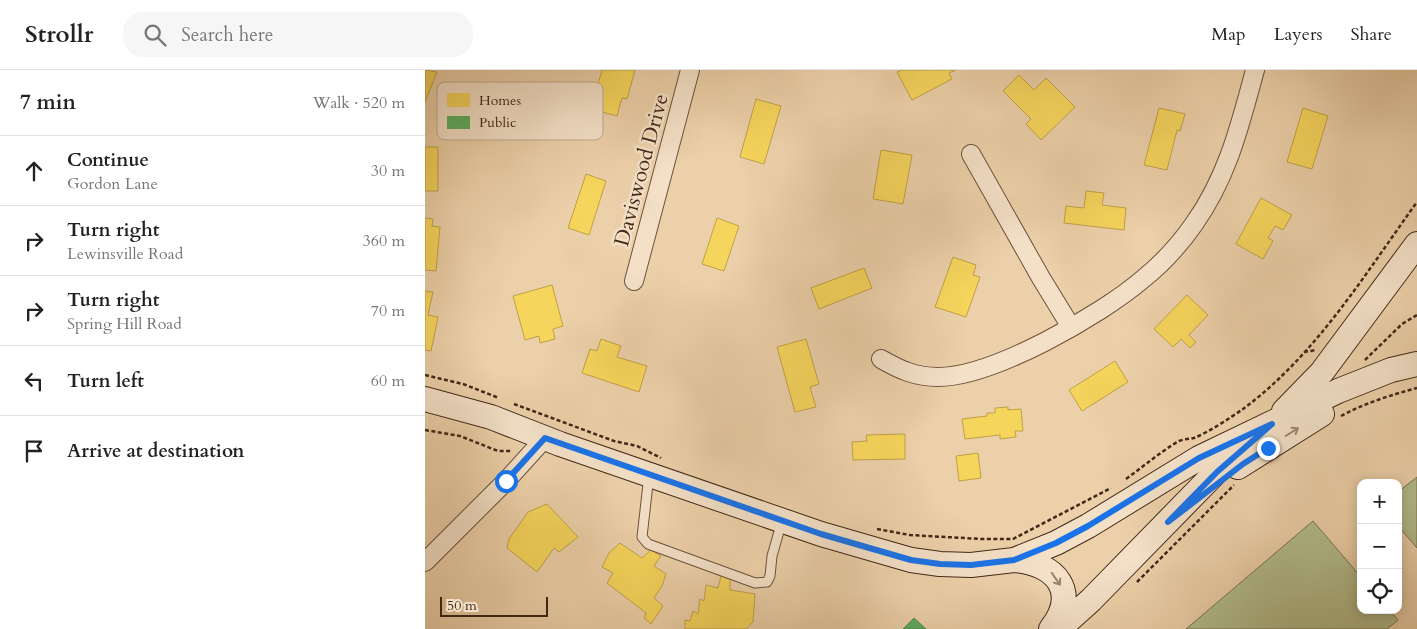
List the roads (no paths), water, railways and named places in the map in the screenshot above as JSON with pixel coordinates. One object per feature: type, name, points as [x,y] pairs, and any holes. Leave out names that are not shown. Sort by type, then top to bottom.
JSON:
[{"type":"main road","points":[[1059,629],[1091,600],[1217,472],[1272,424],[1322,372],[1417,244]]},
{"type":"main road","points":[[425,399],[491,417],[540,444],[656,467],[782,521],[911,560],[940,564],[971,565],[1014,560],[1056,543],[1088,526],[1192,462],[1338,390],[1391,370],[1417,364]]},
{"type":"main road","points":[[1168,522],[1243,464],[1391,370]]},
{"type":"main road","points":[[1014,560],[1033,563],[1047,569],[1056,577],[1062,588],[1064,599],[1062,612],[1051,629]]},
{"type":"street","name":"Daviswood Drive","points":[[635,281],[690,70]]},
{"type":"street","points":[[881,359],[902,371],[921,376],[959,375],[1002,362],[1071,327],[1102,309],[1143,280],[1173,251],[1194,223],[1220,180],[1232,152],[1255,70]]},
{"type":"street","points":[[971,154],[1071,327]]},
{"type":"street","points":[[425,562],[540,444]]},
{"type":"lane","points":[[656,467],[642,537],[648,544],[755,583],[767,582],[782,521]]}]
